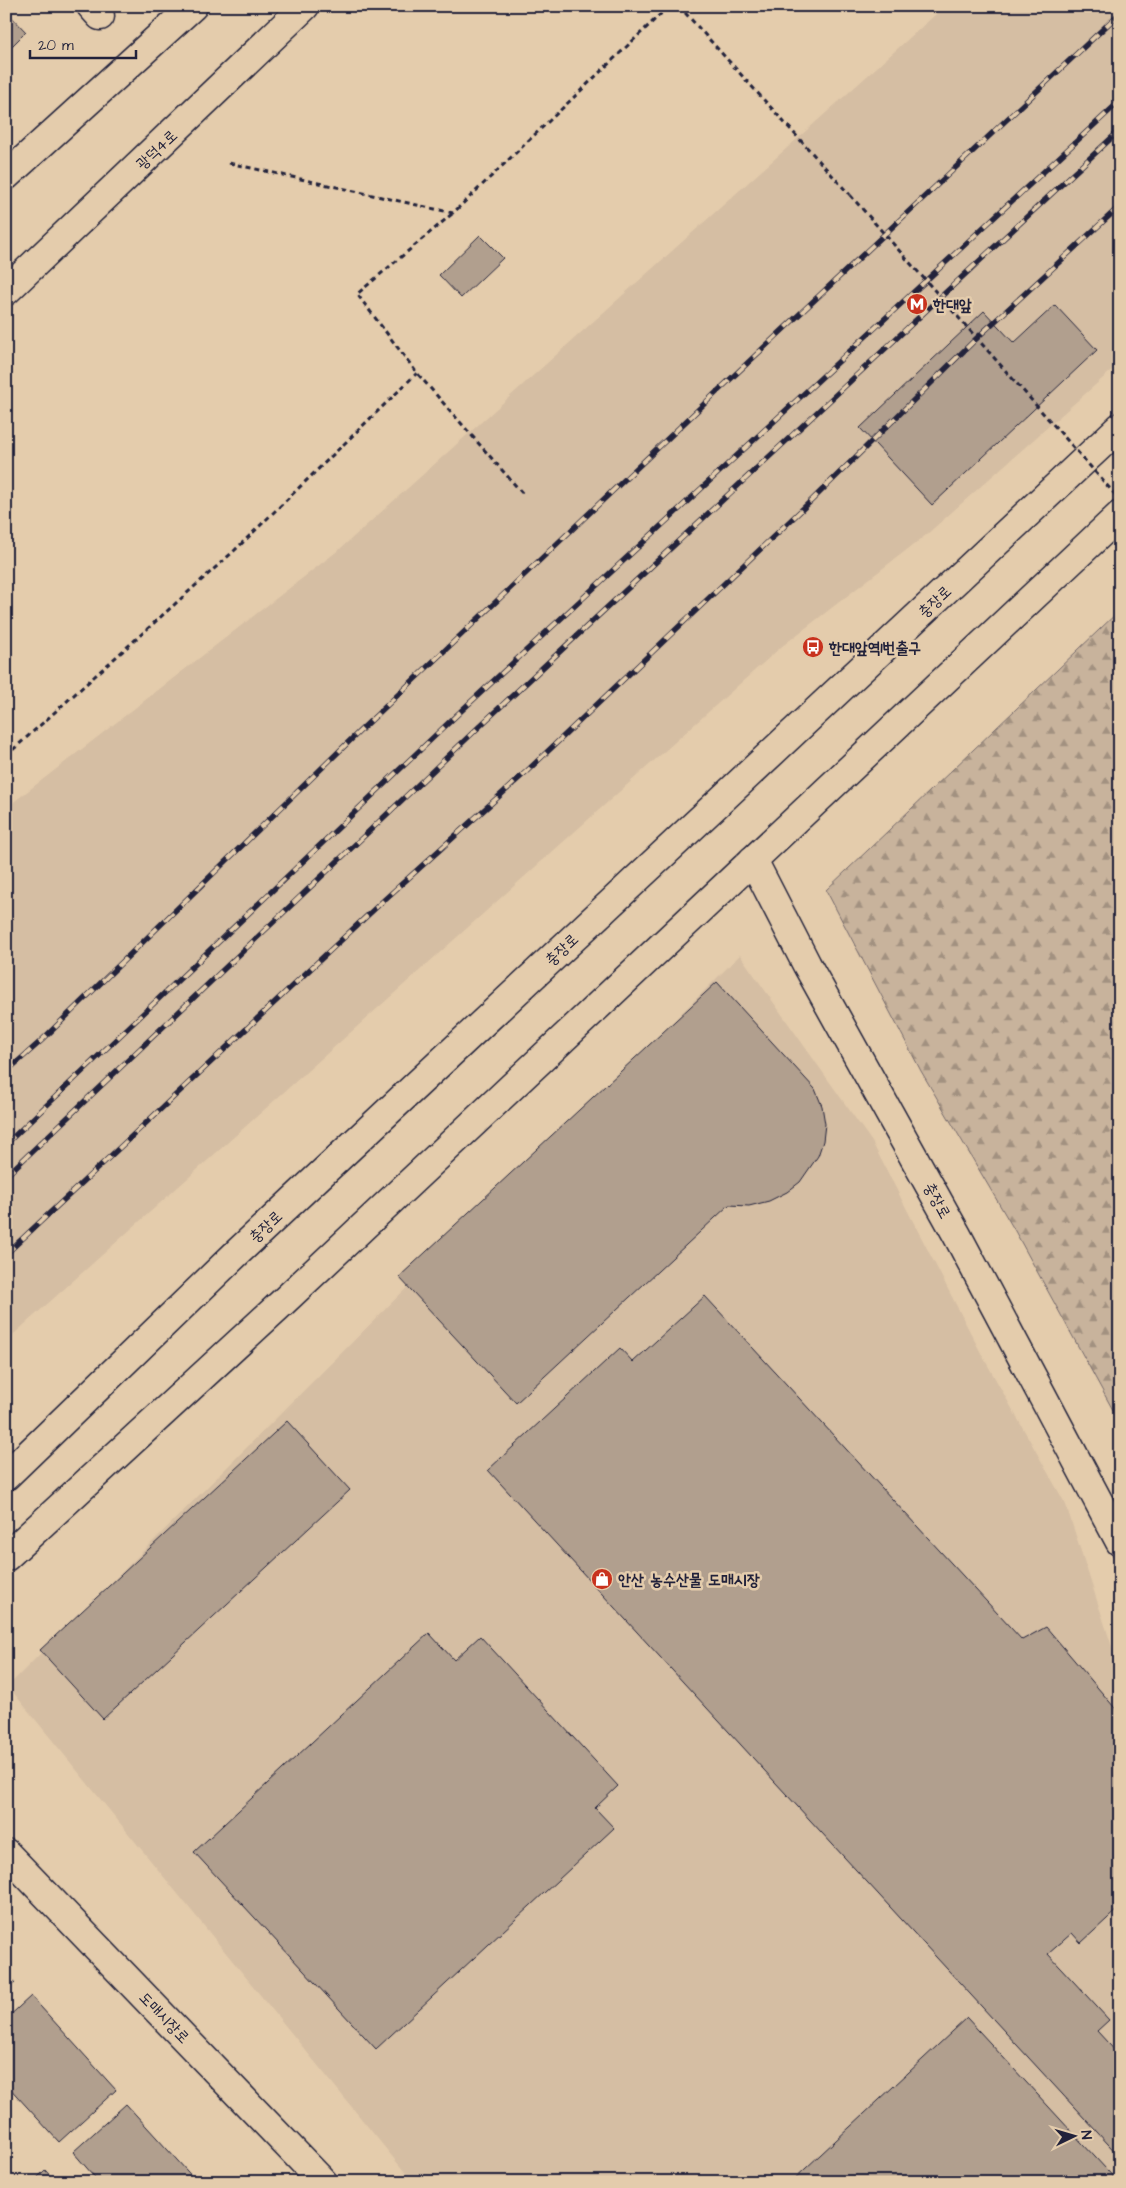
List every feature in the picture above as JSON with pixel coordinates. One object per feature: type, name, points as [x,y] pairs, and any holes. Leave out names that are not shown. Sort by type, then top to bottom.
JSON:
[{"type":"street","points":[[6,176],[194,6]]},
{"type":"street","name":"광덕4로","points":[[6,291],[305,6]]},
{"type":"street","name":"충장로","points":[[6,1476],[239,1251],[1120,427]]},
{"type":"street","points":[[6,1557],[290,1295],[1120,515]]},
{"type":"street","name":"충장로","points":[[753,860],[807,965],[957,1235],[1120,1542]]},
{"type":"street","name":"도매시장로","points":[[6,1853],[323,2182]]},
{"type":"path","points":[[523,494],[417,373],[356,294],[453,213],[670,6]]},
{"type":"path","points":[[679,6],[850,195],[1120,500]]},
{"type":"path","points":[[230,163],[453,213]]},
{"type":"path","points":[[6,756],[235,550],[417,373]]},
{"type":"shaded area","points":[[945,6],[1120,6],[1120,363],[926,535],[781,647],[6,1341],[6,808],[340,549]]},
{"type":"shaded area","name":"안산 농수산물 도매시장","points":[[740,955],[872,1142],[982,1355],[1066,1505],[1114,1653],[1120,1663],[1120,2182],[413,2182],[8,1686]]},
{"type":"green space","points":[[1120,610],[1120,1432],[1113,1410],[1015,1231],[921,1071],[826,890]]},
{"type":"building","points":[[6,11],[26,32],[6,52]]},
{"type":"building","points":[[480,235],[503,258],[461,298],[439,275]]},
{"type":"building","points":[[1055,305],[1097,350],[932,505],[860,428],[984,311],[1014,343]]},
{"type":"building","points":[[717,982],[815,1089],[822,1106],[825,1124],[823,1141],[818,1156],[800,1182],[787,1192],[769,1201],[749,1206],[729,1205],[516,1403],[399,1277]]},
{"type":"building","points":[[705,1296],[1022,1640],[1046,1627],[1120,1714],[1120,1907],[1081,1943],[1072,1933],[1048,1954],[1109,2020],[1097,2031],[1120,2056],[1120,2157],[488,1470],[620,1348],[633,1362]]},
{"type":"building","points":[[287,1421],[350,1490],[103,1719],[40,1650]]},
{"type":"building","points":[[429,1633],[454,1660],[480,1636],[618,1786],[595,1808],[614,1828],[376,2049],[194,1852]]},
{"type":"building","points":[[6,1973],[15,1983],[6,1990]]},
{"type":"building","points":[[31,1996],[116,2090],[59,2142],[6,2084],[6,2019]]},
{"type":"building","points":[[967,2018],[1118,2182],[791,2182]]},
{"type":"building","points":[[126,2104],[197,2182],[99,2182],[73,2152]]},
{"type":"building","points":[[45,2170],[56,2182],[33,2182]]},
{"type":"railway","points":[[6,1072],[41,1041],[363,728],[1120,13]]},
{"type":"railway","points":[[6,1144],[461,711],[1120,101]]},
{"type":"railway","points":[[6,1176],[482,724],[1120,130]]},
{"type":"railway","points":[[6,1254],[384,900],[527,771],[812,500],[980,335],[1120,206]]},
{"type":"place","name":"한대앞","points":[[917,304]]},
{"type":"place","name":"한대앞역1번출구","points":[[813,647]]},
{"type":"place","name":"안산 농수산물 도매시장","points":[[602,1579]]}]
